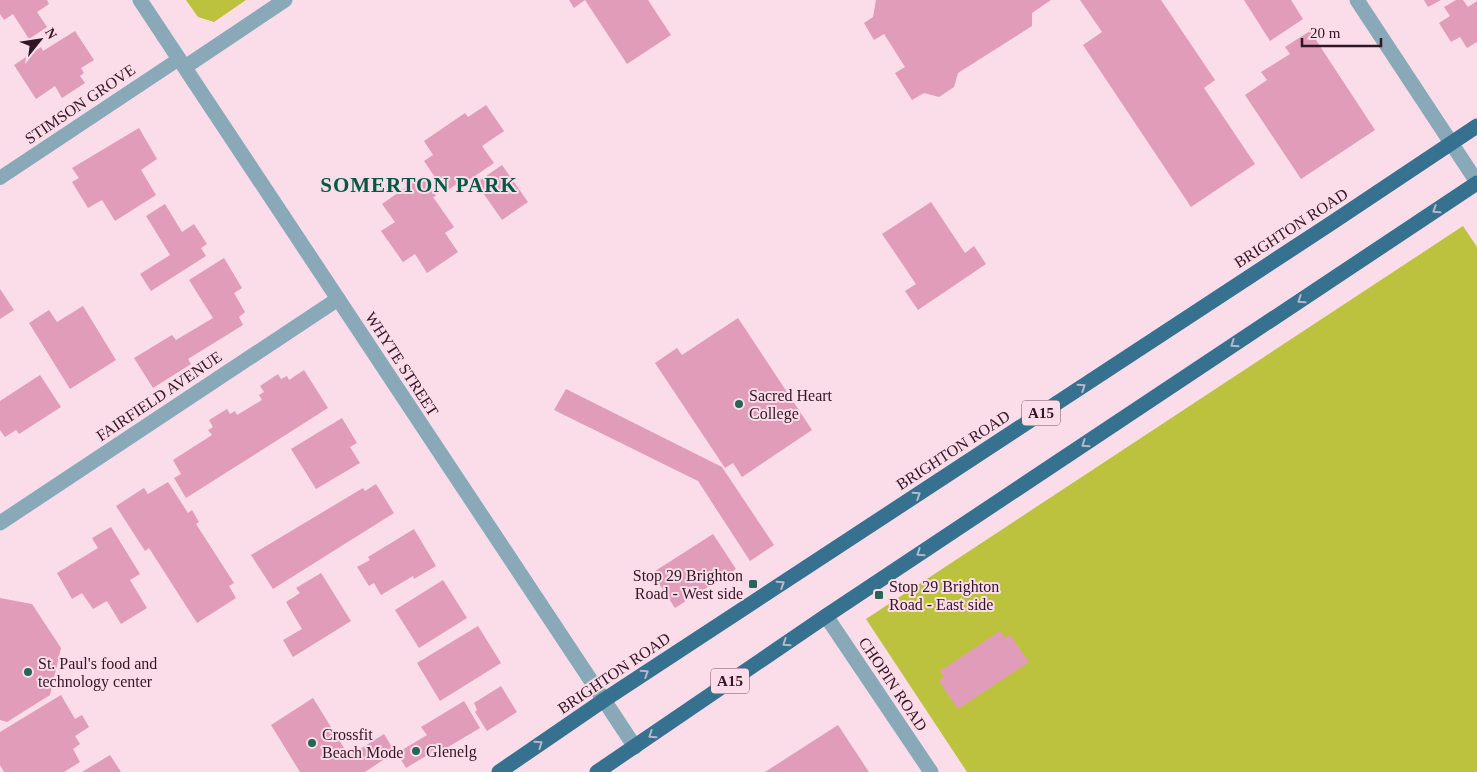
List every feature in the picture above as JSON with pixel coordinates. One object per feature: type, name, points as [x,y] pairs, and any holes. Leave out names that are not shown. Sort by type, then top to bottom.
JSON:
[{"type":"main road","name":"BRIGHTON ROAD","points":[[498,772],[604,700],[1477,126]]},
{"type":"main road","name":"A15","points":[[597,772],[826,616],[1477,182]]},
{"type":"street","name":"WHYTE STREET","points":[[140,0],[635,747]]},
{"type":"street","points":[[182,63],[286,0]]},
{"type":"street","points":[[1357,0],[1477,182]]},
{"type":"street","name":"FAIRFIELD AVENUE","points":[[0,523],[338,299]]},
{"type":"street","name":"CHOPIN ROAD","points":[[826,616],[931,772]]},
{"type":"lane","name":"STIMSON GROVE","points":[[0,178],[182,63]]},
{"type":"shaded area","points":[[186,0],[246,0],[214,22],[198,17]]},
{"type":"shaded area","points":[[1463,226],[1477,247],[1477,772],[967,772],[866,619]]},
{"type":"building","points":[[0,0],[47,0],[49,4],[37,12],[47,27],[29,39],[13,14],[4,20],[0,14]]},
{"type":"building","points":[[569,0],[585,0],[574,8]]},
{"type":"building","points":[[585,0],[648,0],[671,35],[627,64]]},
{"type":"building","points":[[876,0],[1051,0],[1032,13],[1032,26],[958,73],[954,87],[939,97],[924,93],[912,100],[895,73],[905,67],[884,34],[874,40],[864,23],[873,17]]},
{"type":"building","points":[[1080,0],[1161,0],[1215,80],[1204,88],[1255,164],[1191,207],[1083,45],[1102,32]]},
{"type":"building","points":[[1244,0],[1291,0],[1303,19],[1270,41]]},
{"type":"building","points":[[1424,0],[1441,0],[1428,7]]},
{"type":"building","points":[[1456,0],[1463,0],[1468,7],[1477,1],[1477,42],[1467,48],[1460,37],[1451,42],[1439,23],[1450,16],[1444,7]]},
{"type":"building","points":[[75,31],[94,60],[81,68],[84,73],[80,76],[85,83],[62,98],[55,86],[36,99],[14,65],[41,47],[43,51]]},
{"type":"building","points":[[1310,31],[1375,130],[1301,179],[1245,95],[1267,80],[1261,72],[1290,54],[1285,47]]},
{"type":"building","points":[[486,105],[504,131],[482,146],[494,163],[466,182],[464,179],[445,192],[424,161],[433,155],[424,141],[465,113],[468,117]]},
{"type":"building","points":[[139,128],[157,159],[141,170],[156,195],[115,221],[102,200],[88,208],[72,182],[79,178],[72,168]]},
{"type":"building","points":[[502,165],[528,202],[502,220],[476,183]]},
{"type":"building","points":[[422,176],[436,196],[433,197],[454,227],[445,233],[458,252],[427,273],[415,254],[403,262],[381,231],[395,222],[382,204]]},
{"type":"building","points":[[931,202],[965,253],[974,246],[986,264],[918,310],[905,291],[916,284],[882,234]]},
{"type":"building","points":[[165,204],[182,232],[194,224],[207,244],[201,248],[206,256],[151,291],[140,274],[170,255],[146,216]]},
{"type":"building","points":[[224,258],[242,288],[234,293],[245,312],[239,317],[243,325],[188,359],[191,364],[153,388],[134,358],[172,335],[176,340],[213,318],[189,280]]},
{"type":"building","points":[[0,289],[14,310],[0,319]]},
{"type":"building","points":[[83,306],[116,360],[70,389],[29,323],[49,310],[57,322]]},
{"type":"building","points":[[738,318],[812,430],[742,477],[733,463],[725,468],[655,363],[677,348],[682,355]]},
{"type":"building","points":[[304,370],[328,408],[186,498],[174,478],[181,474],[173,460],[212,435],[208,430],[213,427],[209,420],[227,409],[230,414],[235,411],[237,415],[262,400],[259,395],[264,392],[260,386],[278,374],[281,379],[287,376],[289,380]]},
{"type":"building","points":[[40,375],[61,407],[19,434],[16,430],[5,437],[0,430],[0,401]]},
{"type":"building","points":[[566,389],[722,467],[774,545],[750,561],[698,481],[554,410]]},
{"type":"building","points":[[342,418],[357,443],[350,447],[360,463],[316,489],[291,449]]},
{"type":"building","points":[[168,482],[188,513],[192,510],[199,522],[196,524],[234,583],[229,586],[236,598],[197,623],[149,548],[145,551],[116,506],[144,488],[148,494]]},
{"type":"building","points":[[376,484],[394,513],[273,589],[251,555],[363,488],[365,491]]},
{"type":"building","points":[[111,527],[140,574],[130,580],[147,608],[121,624],[107,601],[93,609],[82,593],[72,599],[57,573],[98,548],[92,538]]},
{"type":"building","points":[[414,529],[436,566],[414,579],[413,576],[381,595],[374,583],[369,586],[357,567],[370,560],[368,557]]},
{"type":"building","points":[[713,534],[736,569],[675,608],[652,573]]},
{"type":"building","points":[[321,573],[351,621],[293,657],[283,640],[302,629],[286,602],[300,593],[296,588]]},
{"type":"building","points":[[443,580],[467,618],[419,648],[395,610]]},
{"type":"building","name":"St. Paul's food and technology center","points":[[0,598],[32,604],[61,648],[50,695],[7,722],[0,720]]},
{"type":"building","points":[[478,626],[501,663],[440,701],[417,663]]},
{"type":"building","points":[[1000,631],[1005,638],[1010,635],[1029,662],[958,709],[939,681],[944,677],[940,671]]},
{"type":"building","points":[[501,686],[517,712],[487,731],[475,712],[477,710],[474,703]]},
{"type":"building","points":[[61,695],[75,719],[82,715],[89,727],[75,736],[80,744],[73,749],[80,762],[64,772],[4,772],[0,765],[0,732]]},
{"type":"building","name":"Crossfit Beach Mode","points":[[313,698],[349,756],[384,734],[395,752],[365,772],[300,772],[271,725]]},
{"type":"building","points":[[464,701],[480,728],[438,753],[436,750],[406,768],[397,753],[427,735],[421,727]]},
{"type":"building","points":[[838,725],[869,772],[765,772]]},
{"type":"building","points":[[110,755],[121,772],[82,772]]},
{"type":"place","name":"Sacred Heart College","points":[[739,404]]},
{"type":"place","name":"Stop 29 Brighton Road - West side","points":[[753,584]]},
{"type":"place","name":"Stop 29 Brighton Road - East side","points":[[879,595]]},
{"type":"place","name":"St. Paul's food and technology center","points":[[28,672]]},
{"type":"place","name":"Crossfit Beach Mode","points":[[312,743]]},
{"type":"place","name":"Glenelg","points":[[416,751]]},
{"type":"district","name":"SOMERTON PARK","points":[[419,185]]}]
